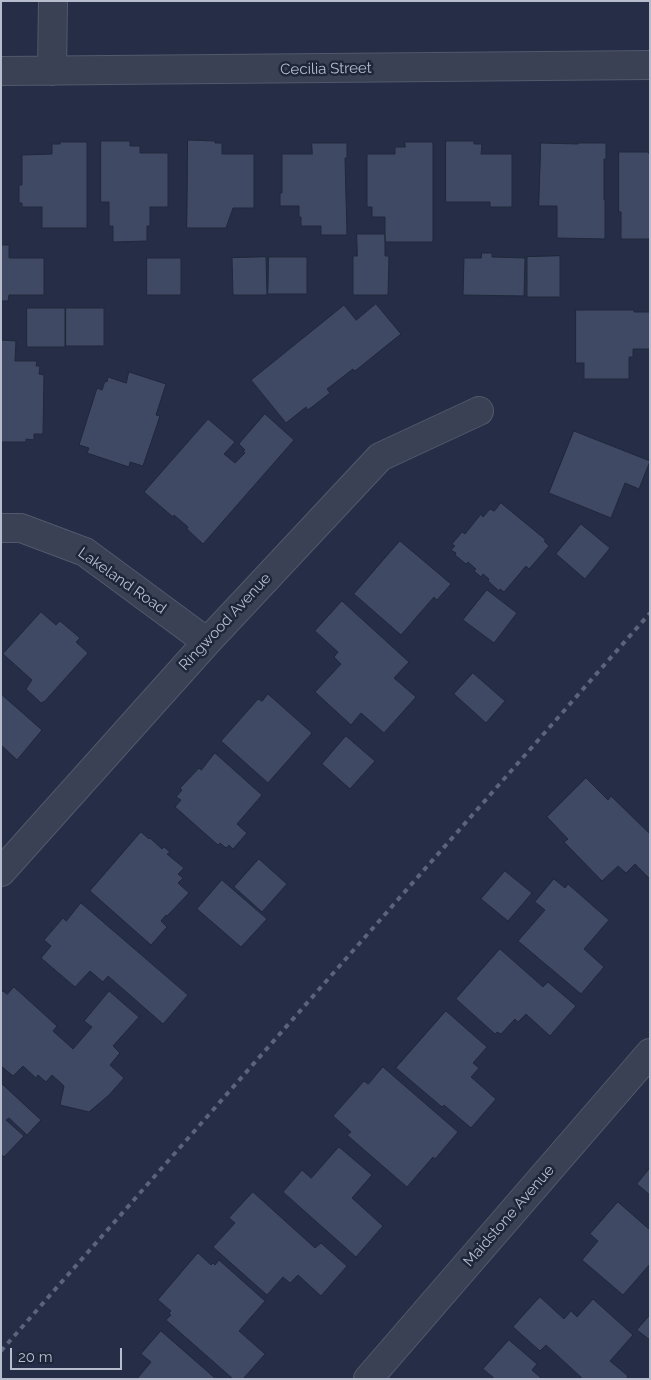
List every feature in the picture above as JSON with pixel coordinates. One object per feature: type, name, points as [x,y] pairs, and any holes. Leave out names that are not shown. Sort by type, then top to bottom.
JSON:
[{"type":"street","points":[[52,71],[53,1]]},
{"type":"street","name":"Cecilia Street","points":[[1,71],[650,66]]},
{"type":"street","name":"Ringwood Avenue","points":[[1,872],[207,642],[380,456],[479,411]]},
{"type":"street","name":"Lakeland Road","points":[[1,528],[21,528],[85,552],[207,642]]},
{"type":"street","name":"Maidstone Avenue","points":[[368,1379],[650,1053]]},
{"type":"building","points":[[188,140],[222,143],[222,154],[254,154],[254,208],[233,208],[226,228],[187,228]]},
{"type":"building","points":[[101,141],[130,141],[130,146],[140,146],[140,153],[168,153],[168,207],[150,207],[150,226],[147,226],[147,241],[113,242],[113,226],[109,226],[109,202],[101,202]]},
{"type":"building","points":[[446,141],[474,141],[474,144],[482,144],[481,154],[512,154],[512,207],[490,207],[490,202],[446,202]]},
{"type":"building","points":[[60,142],[87,142],[87,228],[42,228],[42,207],[22,207],[22,203],[19,203],[19,185],[22,185],[22,155],[52,154],[52,144],[60,144]]},
{"type":"building","points":[[405,142],[433,142],[433,242],[385,242],[385,217],[372,217],[372,207],[367,207],[367,154],[395,154],[395,147],[405,147]]},
{"type":"building","points":[[312,143],[347,143],[347,158],[345,158],[347,235],[321,235],[321,226],[301,226],[299,206],[280,206],[282,154],[312,154]]},
{"type":"building","points":[[541,143],[606,143],[606,159],[604,159],[605,239],[557,238],[557,206],[539,206]]},
{"type":"building","points":[[619,152],[650,153],[650,239],[621,239]]},
{"type":"building","points":[[357,234],[385,234],[385,256],[389,256],[388,295],[353,295],[353,256],[357,256]]},
{"type":"building","points":[[1,245],[9,245],[9,258],[44,258],[44,295],[9,295],[8,301],[1,301]]},
{"type":"building","points":[[482,253],[492,253],[492,257],[525,258],[524,296],[463,295],[464,258],[481,258]]},
{"type":"building","points":[[560,256],[560,297],[527,297],[527,257]]},
{"type":"building","points":[[266,257],[267,295],[233,295],[232,258]]},
{"type":"building","points":[[269,257],[307,257],[307,294],[268,294]]},
{"type":"building","points":[[147,258],[181,258],[181,295],[147,295]]},
{"type":"building","points":[[376,304],[401,334],[355,371],[353,369],[327,389],[330,393],[308,410],[306,407],[286,423],[251,380],[344,305],[356,320]]},
{"type":"building","points":[[27,308],[65,308],[65,347],[27,347]]},
{"type":"building","points":[[66,308],[104,308],[104,346],[66,346]]},
{"type":"building","points":[[576,310],[634,310],[634,312],[650,312],[650,349],[633,349],[633,357],[629,357],[629,379],[584,379],[584,363],[576,363]]},
{"type":"building","points":[[1,340],[16,341],[15,361],[37,361],[36,366],[40,366],[39,374],[44,375],[43,434],[34,434],[34,440],[26,439],[26,442],[1,442]]},
{"type":"building","points":[[129,372],[166,384],[156,415],[160,416],[143,466],[130,462],[129,467],[87,453],[89,448],[79,445],[97,388],[102,390],[108,377],[126,383]]},
{"type":"building","points":[[265,414],[294,440],[203,544],[187,529],[188,527],[174,515],[173,517],[144,492],[208,419],[235,442],[224,454],[235,463],[245,453],[243,451],[245,450],[239,444]]},
{"type":"building","points":[[574,431],[650,461],[639,489],[625,483],[611,518],[549,493]]},
{"type":"building","points":[[501,503],[546,540],[544,541],[549,546],[529,569],[526,566],[504,592],[500,589],[499,591],[483,574],[481,577],[474,571],[476,569],[468,562],[466,564],[451,550],[455,546],[452,544],[462,532],[465,534],[481,514],[483,517],[490,509],[494,511]]},
{"type":"building","points":[[581,524],[610,548],[585,579],[556,554]]},
{"type":"building","points":[[400,541],[451,584],[437,600],[434,597],[401,635],[354,594]]},
{"type":"building","points":[[487,590],[517,613],[494,643],[463,620]]},
{"type":"building","points":[[342,601],[409,662],[394,678],[416,697],[384,733],[361,713],[351,725],[315,692],[341,664],[334,657],[338,652],[315,631]]},
{"type":"building","points":[[41,612],[56,625],[60,621],[80,638],[76,642],[88,653],[45,701],[41,703],[26,689],[32,680],[3,654]]},
{"type":"building","points":[[473,673],[505,701],[486,723],[454,694]]},
{"type":"building","points":[[1,694],[42,730],[17,760],[1,745]]},
{"type":"building","points":[[268,694],[312,733],[268,783],[221,741],[258,699],[262,701]]},
{"type":"building","points":[[346,736],[375,761],[350,789],[322,764]]},
{"type":"building","points":[[215,753],[262,795],[237,824],[247,833],[233,849],[229,845],[226,848],[220,843],[218,845],[175,807],[181,800],[176,797],[182,790],[180,788],[199,768],[201,770]]},
{"type":"building","points":[[586,778],[608,800],[611,796],[650,834],[650,879],[635,864],[626,873],[618,866],[602,881],[564,842],[568,839],[547,817]]},
{"type":"building","points":[[141,832],[162,849],[164,847],[170,852],[167,854],[184,868],[178,874],[183,878],[178,883],[189,893],[161,921],[167,927],[151,945],[90,891]]},
{"type":"building","points":[[259,859],[287,884],[262,912],[234,887]]},
{"type":"building","points":[[505,871],[532,893],[508,921],[481,899]]},
{"type":"building","points":[[554,879],[565,888],[568,884],[609,920],[584,949],[604,967],[581,994],[518,941],[545,910],[535,902]]},
{"type":"building","points":[[222,880],[267,919],[241,947],[197,909]]},
{"type":"building","points":[[81,903],[188,995],[163,1024],[108,976],[103,982],[90,971],[75,987],[41,958],[51,946],[44,940],[63,918],[66,921]]},
{"type":"building","points":[[500,949],[543,987],[548,982],[576,1006],[550,1036],[526,1014],[518,1022],[515,1019],[501,1034],[497,1032],[495,1034],[456,999]]},
{"type":"building","points":[[14,987],[57,1026],[53,1031],[73,1049],[92,1027],[84,1021],[109,991],[139,1017],[113,1046],[120,1053],[110,1065],[124,1078],[109,1095],[89,1112],[60,1105],[64,1086],[52,1075],[46,1082],[38,1075],[36,1078],[23,1066],[13,1076],[1,1066],[1,993],[3,991],[7,994]]},
{"type":"building","points":[[446,1011],[487,1047],[473,1063],[479,1068],[471,1077],[496,1099],[471,1128],[444,1105],[442,1107],[396,1068]]},
{"type":"building","points":[[383,1067],[458,1132],[407,1187],[347,1135],[351,1132],[333,1116],[364,1081],[368,1084]]},
{"type":"building","points":[[1,1083],[41,1120],[27,1135],[9,1118],[6,1120],[24,1136],[4,1157],[1,1154]]},
{"type":"building","points":[[339,1147],[372,1175],[352,1198],[383,1226],[356,1257],[283,1192],[302,1170],[311,1178]]},
{"type":"building","points":[[650,1168],[650,1195],[637,1184]]},
{"type":"building","points":[[253,1192],[315,1248],[321,1243],[347,1266],[321,1296],[298,1275],[290,1283],[283,1277],[267,1295],[213,1247],[235,1223],[229,1218]]},
{"type":"building","points":[[618,1202],[650,1230],[650,1264],[623,1295],[582,1260],[598,1241],[590,1234]]},
{"type":"building","points":[[198,1253],[211,1265],[213,1263],[215,1265],[219,1260],[265,1301],[239,1331],[265,1354],[243,1379],[233,1379],[166,1320],[171,1315],[169,1313],[171,1311],[158,1300]]},
{"type":"building","points":[[540,1297],[564,1319],[571,1311],[577,1317],[593,1299],[633,1335],[610,1361],[628,1376],[626,1379],[583,1379],[546,1345],[540,1351],[513,1327]]},
{"type":"building","points":[[650,1315],[650,1340],[637,1330]]},
{"type":"building","points":[[161,1331],[216,1379],[137,1379],[151,1362],[141,1354]]},
{"type":"building","points":[[509,1340],[537,1364],[532,1370],[542,1379],[495,1379],[483,1369]]},
{"type":"railway","points":[[1,1351],[650,613]]}]
